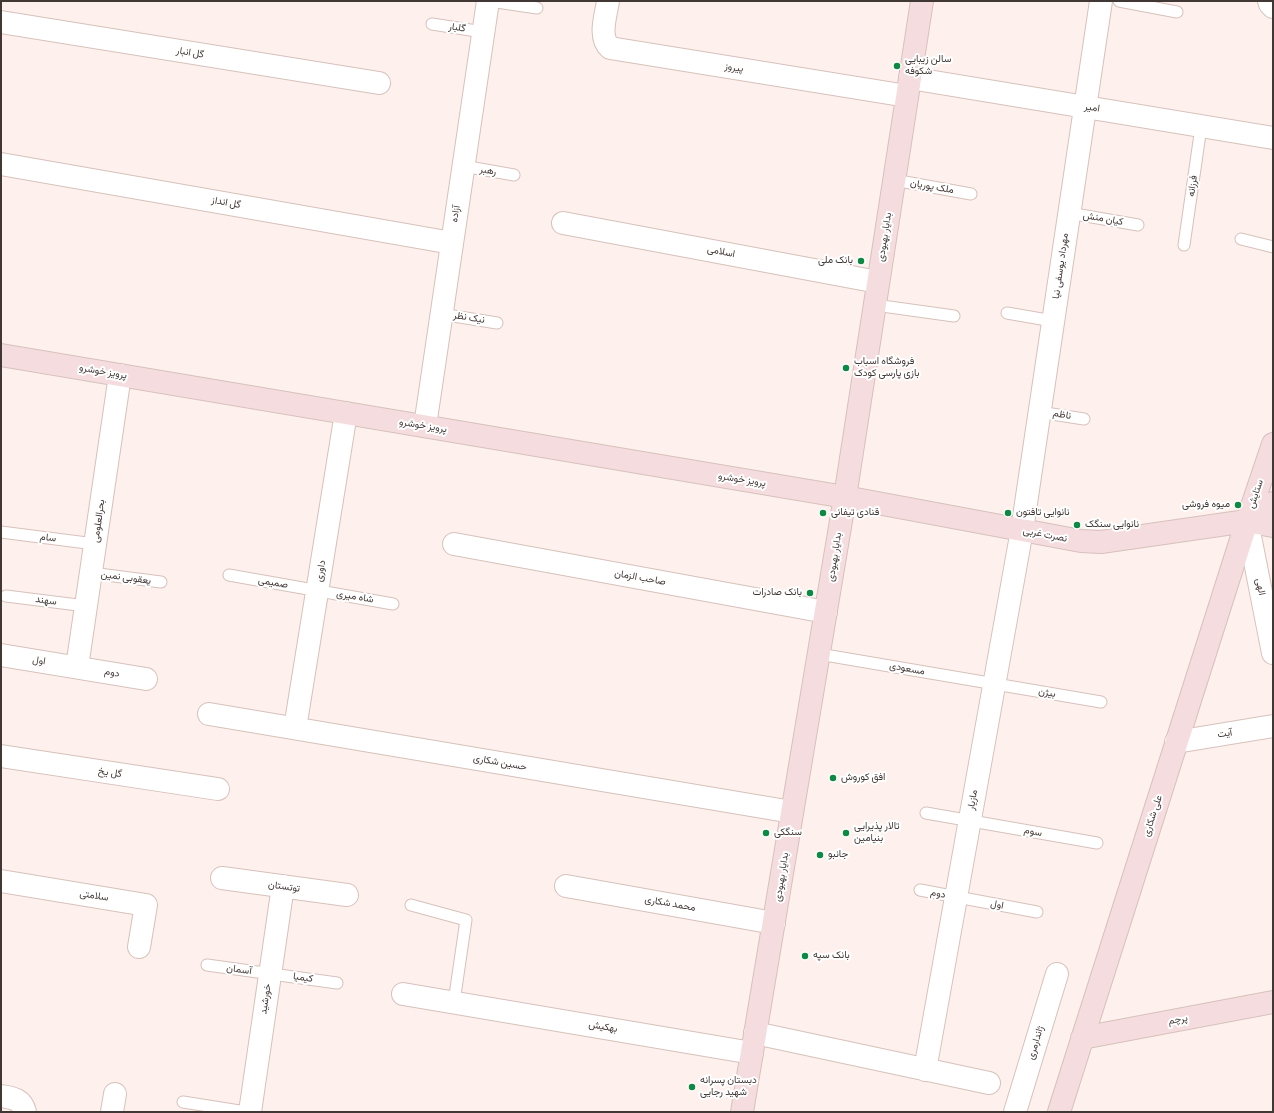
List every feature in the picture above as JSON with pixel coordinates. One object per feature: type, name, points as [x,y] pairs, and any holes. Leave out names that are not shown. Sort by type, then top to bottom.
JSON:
[{"type":"street","name":"آزاده","points":[[425,426],[483,32],[489,1]]},
{"type":"street","name":"پیروز","points":[[608,1],[603,37],[606,44],[610,48],[909,87]]},
{"type":"street","name":"بدایار بهبودی","points":[[742,1112],[845,497],[922,1]]},
{"type":"street","name":"مهرداد یوسفی نیا","points":[[1022,530],[1101,1]]},
{"type":"street","points":[[1269,1],[1273,7]]},
{"type":"street","name":"گل انبار","points":[[1,22],[379,83]]},
{"type":"street","name":"امیر","points":[[909,87],[1085,107],[1273,138]]},
{"type":"street","name":"گل انداز","points":[[1,164],[452,243]]},
{"type":"street","name":"اسلامی","points":[[563,223],[878,282]]},
{"type":"street","name":"پرویز خوشرو","points":[[1,355],[845,497]]},
{"type":"street","name":"بحرالعلومی","points":[[77,667],[120,375]]},
{"type":"street","name":"داوری","points":[[295,728],[346,413]]},
{"type":"street","name":"ستایش","points":[[1247,521],[1273,444]]},
{"type":"street","name":"نصرت غربی","points":[[845,497],[1081,541],[1101,542],[1247,521],[1273,526]]},
{"type":"street","name":"نصرت غربی","points":[[1247,521],[1273,503]]},
{"type":"street","name":"الهی","points":[[1247,521],[1273,653]]},
{"type":"street","name":"علی شکاری","points":[[1059,1112],[1247,521]]},
{"type":"street","name":"مازیار","points":[[925,1070],[1022,530]]},
{"type":"street","name":"صاحب الزمان","points":[[454,544],[826,612]]},
{"type":"street","name":"اول","points":[[1,655],[77,667]]},
{"type":"street","name":"دوم","points":[[77,667],[146,679]]},
{"type":"street","name":"حسین شکاری","points":[[208,714],[792,812]]},
{"type":"street","name":"آیت","points":[[1176,742],[1273,726]]},
{"type":"street","name":"گل یخ","points":[[1,756],[218,789]]},
{"type":"street","name":"توتستان","points":[[222,878],[347,895]]},
{"type":"street","name":"سلامتی","points":[[1,880],[146,905],[139,947]]},
{"type":"street","name":"خورشید","points":[[250,1112],[283,886]]},
{"type":"street","name":"محمد شکاری","points":[[566,886],[774,922]]},
{"type":"street","name":"ژاندارمری","points":[[1015,1112],[1057,974]]},
{"type":"street","name":"بهکیش","points":[[403,994],[754,1043]]},
{"type":"street","name":"پرچم","points":[[1082,1038],[1273,1002]]},
{"type":"street","points":[[754,1043],[925,1070],[989,1083]]},
{"type":"street","points":[[1,1096],[16,1098],[24,1106],[25,1112]]},
{"type":"lane","points":[[489,1],[537,8]]},
{"type":"lane","points":[[1119,1],[1176,12]]},
{"type":"lane","name":"گلبار","points":[[432,24],[483,32]]},
{"type":"lane","name":"فرزانه","points":[[1184,245],[1201,127]]},
{"type":"lane","name":"رهبر","points":[[463,166],[514,175]]},
{"type":"lane","name":"ملک پوریان","points":[[894,180],[970,194]]},
{"type":"lane","name":"کیان منش","points":[[1069,213],[1138,225]]},
{"type":"lane","points":[[1241,239],[1273,247]]},
{"type":"lane","points":[[875,305],[954,316]]},
{"type":"lane","points":[[1007,313],[1053,321]]},
{"type":"lane","name":"نیک نظر","points":[[441,314],[497,323]]},
{"type":"lane","name":"ناظم","points":[[1040,412],[1084,419]]},
{"type":"lane","name":"سام","points":[[1,532],[95,544]]},
{"type":"lane","name":"یعقوبی نمین","points":[[91,573],[161,582]]},
{"type":"lane","name":"صمیمی","points":[[229,575],[317,590]]},
{"type":"lane","name":"شاه میری","points":[[317,590],[394,604]]},
{"type":"lane","name":"سهند","points":[[6,596],[86,606]]},
{"type":"lane","name":"مسعودی","points":[[819,654],[994,684]]},
{"type":"lane","name":"بیژن","points":[[994,684],[1100,702]]},
{"type":"lane","name":"سوم","points":[[926,812],[1097,843]]},
{"type":"lane","name":"دوم","points":[[920,890],[956,898]]},
{"type":"lane","name":"اول","points":[[956,898],[1037,912]]},
{"type":"lane","points":[[411,905],[466,920],[454,1002]]},
{"type":"lane","name":"آسمان","points":[[207,965],[270,974]]},
{"type":"lane","name":"کیمیا","points":[[270,974],[337,983]]},
{"type":"lane","points":[[184,1102],[246,1112]]},
{"type":"place","name":"سالن زیبایی شکوفه","points":[[897,66]]},
{"type":"place","name":"بانک ملی","points":[[861,261]]},
{"type":"place","name":"فروشگاه اسباب بازی پارسی کودک","points":[[846,368]]},
{"type":"place","name":"میوه فروشی","points":[[1238,505]]},
{"type":"place","name":"قنادی تیفانی","points":[[823,513]]},
{"type":"place","name":"نانوایی تافتون","points":[[1008,513]]},
{"type":"place","name":"نانوایی سنگک","points":[[1077,525]]},
{"type":"place","name":"بانک صادرات","points":[[810,593]]},
{"type":"place","name":"افق کوروش","points":[[833,778]]},
{"type":"place","name":"سنگکی","points":[[766,833]]},
{"type":"place","name":"تالار پذیرایی بنیامین","points":[[846,833]]},
{"type":"place","name":"جانبو","points":[[820,855]]},
{"type":"place","name":"بانک سپه","points":[[805,956]]},
{"type":"place","name":"دبستان پسرانه شهید رجایی","points":[[692,1087]]}]
